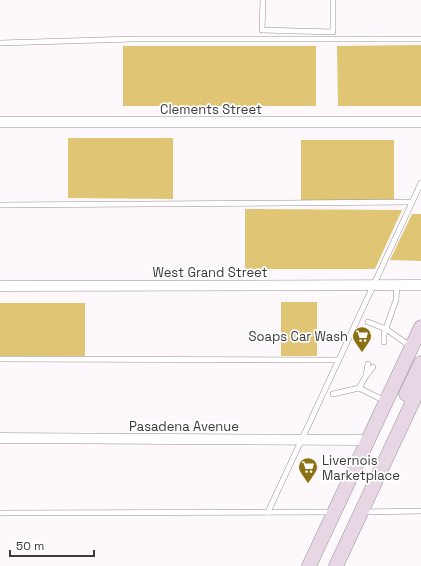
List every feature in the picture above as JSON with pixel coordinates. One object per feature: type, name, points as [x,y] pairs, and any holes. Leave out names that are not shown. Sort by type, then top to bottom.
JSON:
[{"type":"main road","points":[[309,566],[386,401],[416,349],[421,327]]},
{"type":"main road","points":[[359,516],[366,480],[421,363]]},
{"type":"main road","points":[[336,566],[421,384]]},
{"type":"street","name":"Clements Street","points":[[0,122],[421,122]]},
{"type":"street","name":"West Grand Street","points":[[0,286],[421,285]]},
{"type":"street","name":"Pasadena Avenue","points":[[0,438],[368,440]]},
{"type":"lane","points":[[263,0],[262,30],[333,32],[333,0]]},
{"type":"lane","points":[[0,43],[133,39],[421,39]]},
{"type":"lane","points":[[268,512],[421,183]]},
{"type":"lane","points":[[0,205],[412,202]]},
{"type":"lane","points":[[384,342],[385,332],[396,300],[397,284]]},
{"type":"lane","points":[[368,322],[416,349]]},
{"type":"lane","points":[[379,340],[385,332]]},
{"type":"lane","points":[[0,359],[339,360]]},
{"type":"lane","points":[[366,376],[368,364]]},
{"type":"lane","points":[[359,388],[373,366]]},
{"type":"lane","points":[[333,394],[359,388],[386,401]]},
{"type":"lane","points":[[359,516],[421,511]]},
{"type":"lane","points":[[0,513],[334,512]]},
{"type":"shaded area","points":[[421,45],[421,106],[338,106],[337,46]]},
{"type":"shaded area","points":[[123,46],[316,46],[316,106],[123,106]]},
{"type":"shaded area","points":[[68,138],[173,138],[173,199],[68,198]]},
{"type":"shaded area","points":[[301,140],[394,140],[394,200],[301,200]]},
{"type":"shaded area","points":[[245,209],[402,210],[375,269],[245,269]]},
{"type":"shaded area","points":[[412,214],[421,214],[421,261],[390,260]]},
{"type":"shaded area","points":[[281,302],[317,302],[317,356],[281,356]]},
{"type":"shaded area","points":[[0,303],[85,303],[85,356],[0,356]]},
{"type":"place","name":"Soaps Car Wash","points":[[362,353]]},
{"type":"place","name":"Livernois Marketplace","points":[[308,484]]}]
